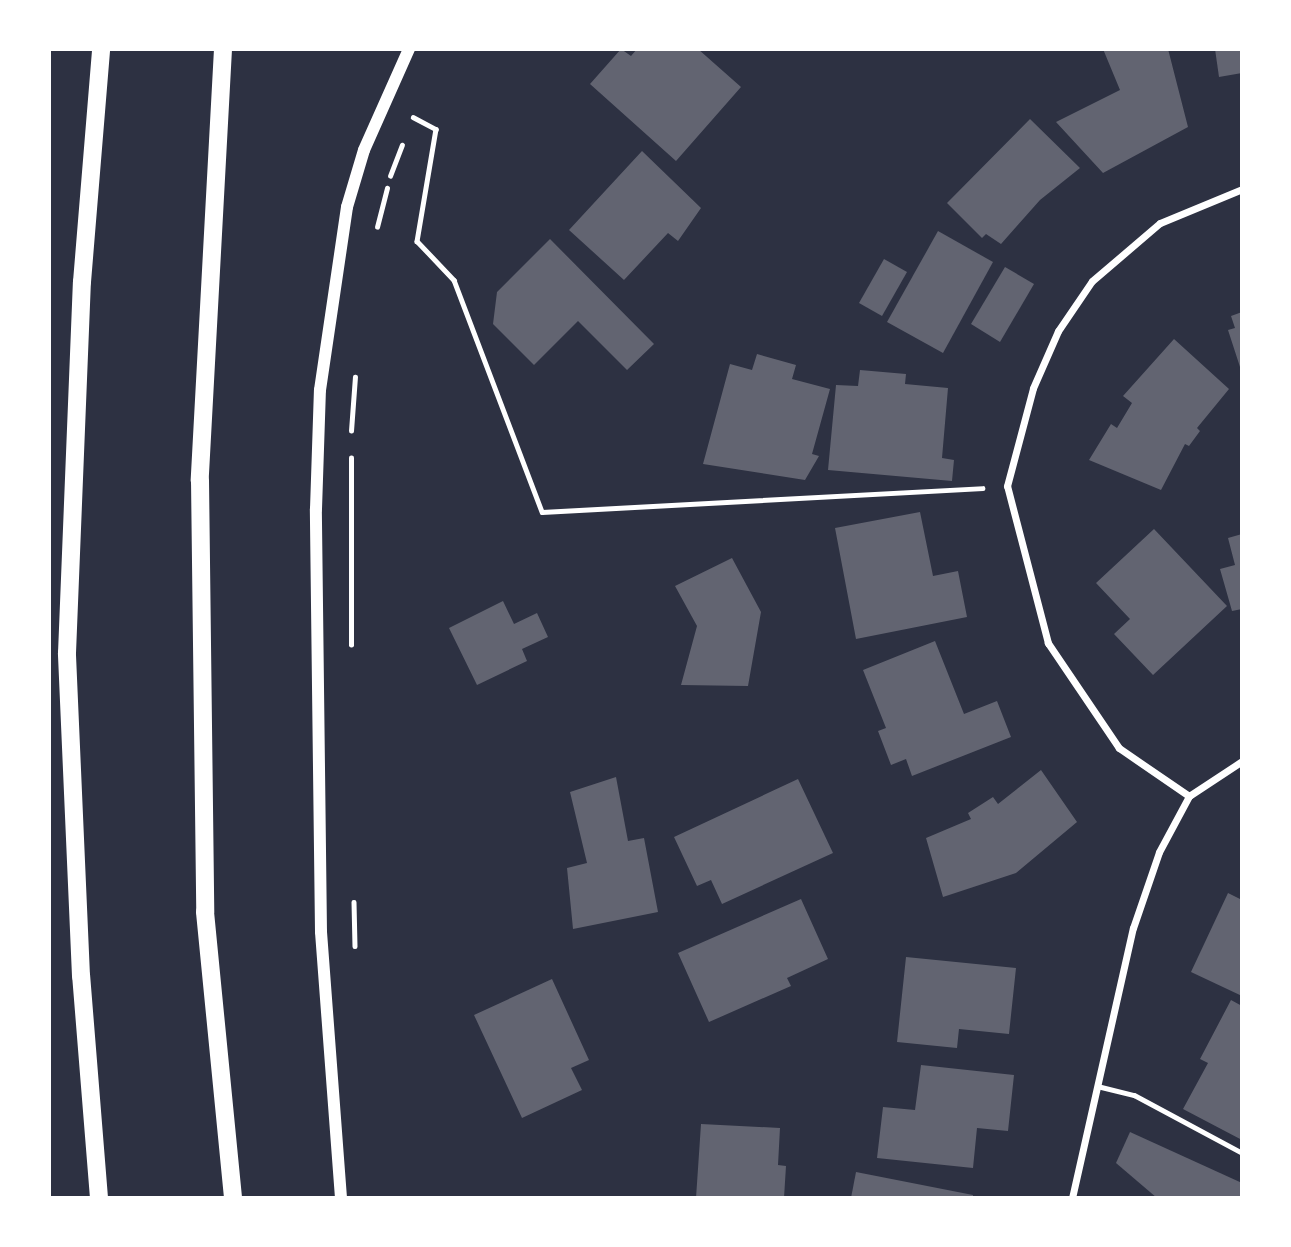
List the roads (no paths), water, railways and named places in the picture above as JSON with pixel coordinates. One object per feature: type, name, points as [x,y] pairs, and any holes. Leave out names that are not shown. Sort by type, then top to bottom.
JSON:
[{"type":"main road","points":[[99,1198],[81,976],[67,653],[82,282],[101,49]]},
{"type":"main road","points":[[223,49],[200,480],[204,870],[233,1198]]},
{"type":"street","points":[[341,1198],[321,932],[316,523],[320,390],[347,207],[364,150],[409,49]]},
{"type":"street","points":[[1189,796],[1119,748],[1048,643],[1007,485],[1033,388],[1058,331],[1091,281],[1160,223],[1242,189]]},
{"type":"street","points":[[1072,1198],[1133,928],[1158,852],[1189,796],[1242,761]]},
{"type":"lane","points":[[1097,1086],[1134,1095],[1242,1153]]}]
